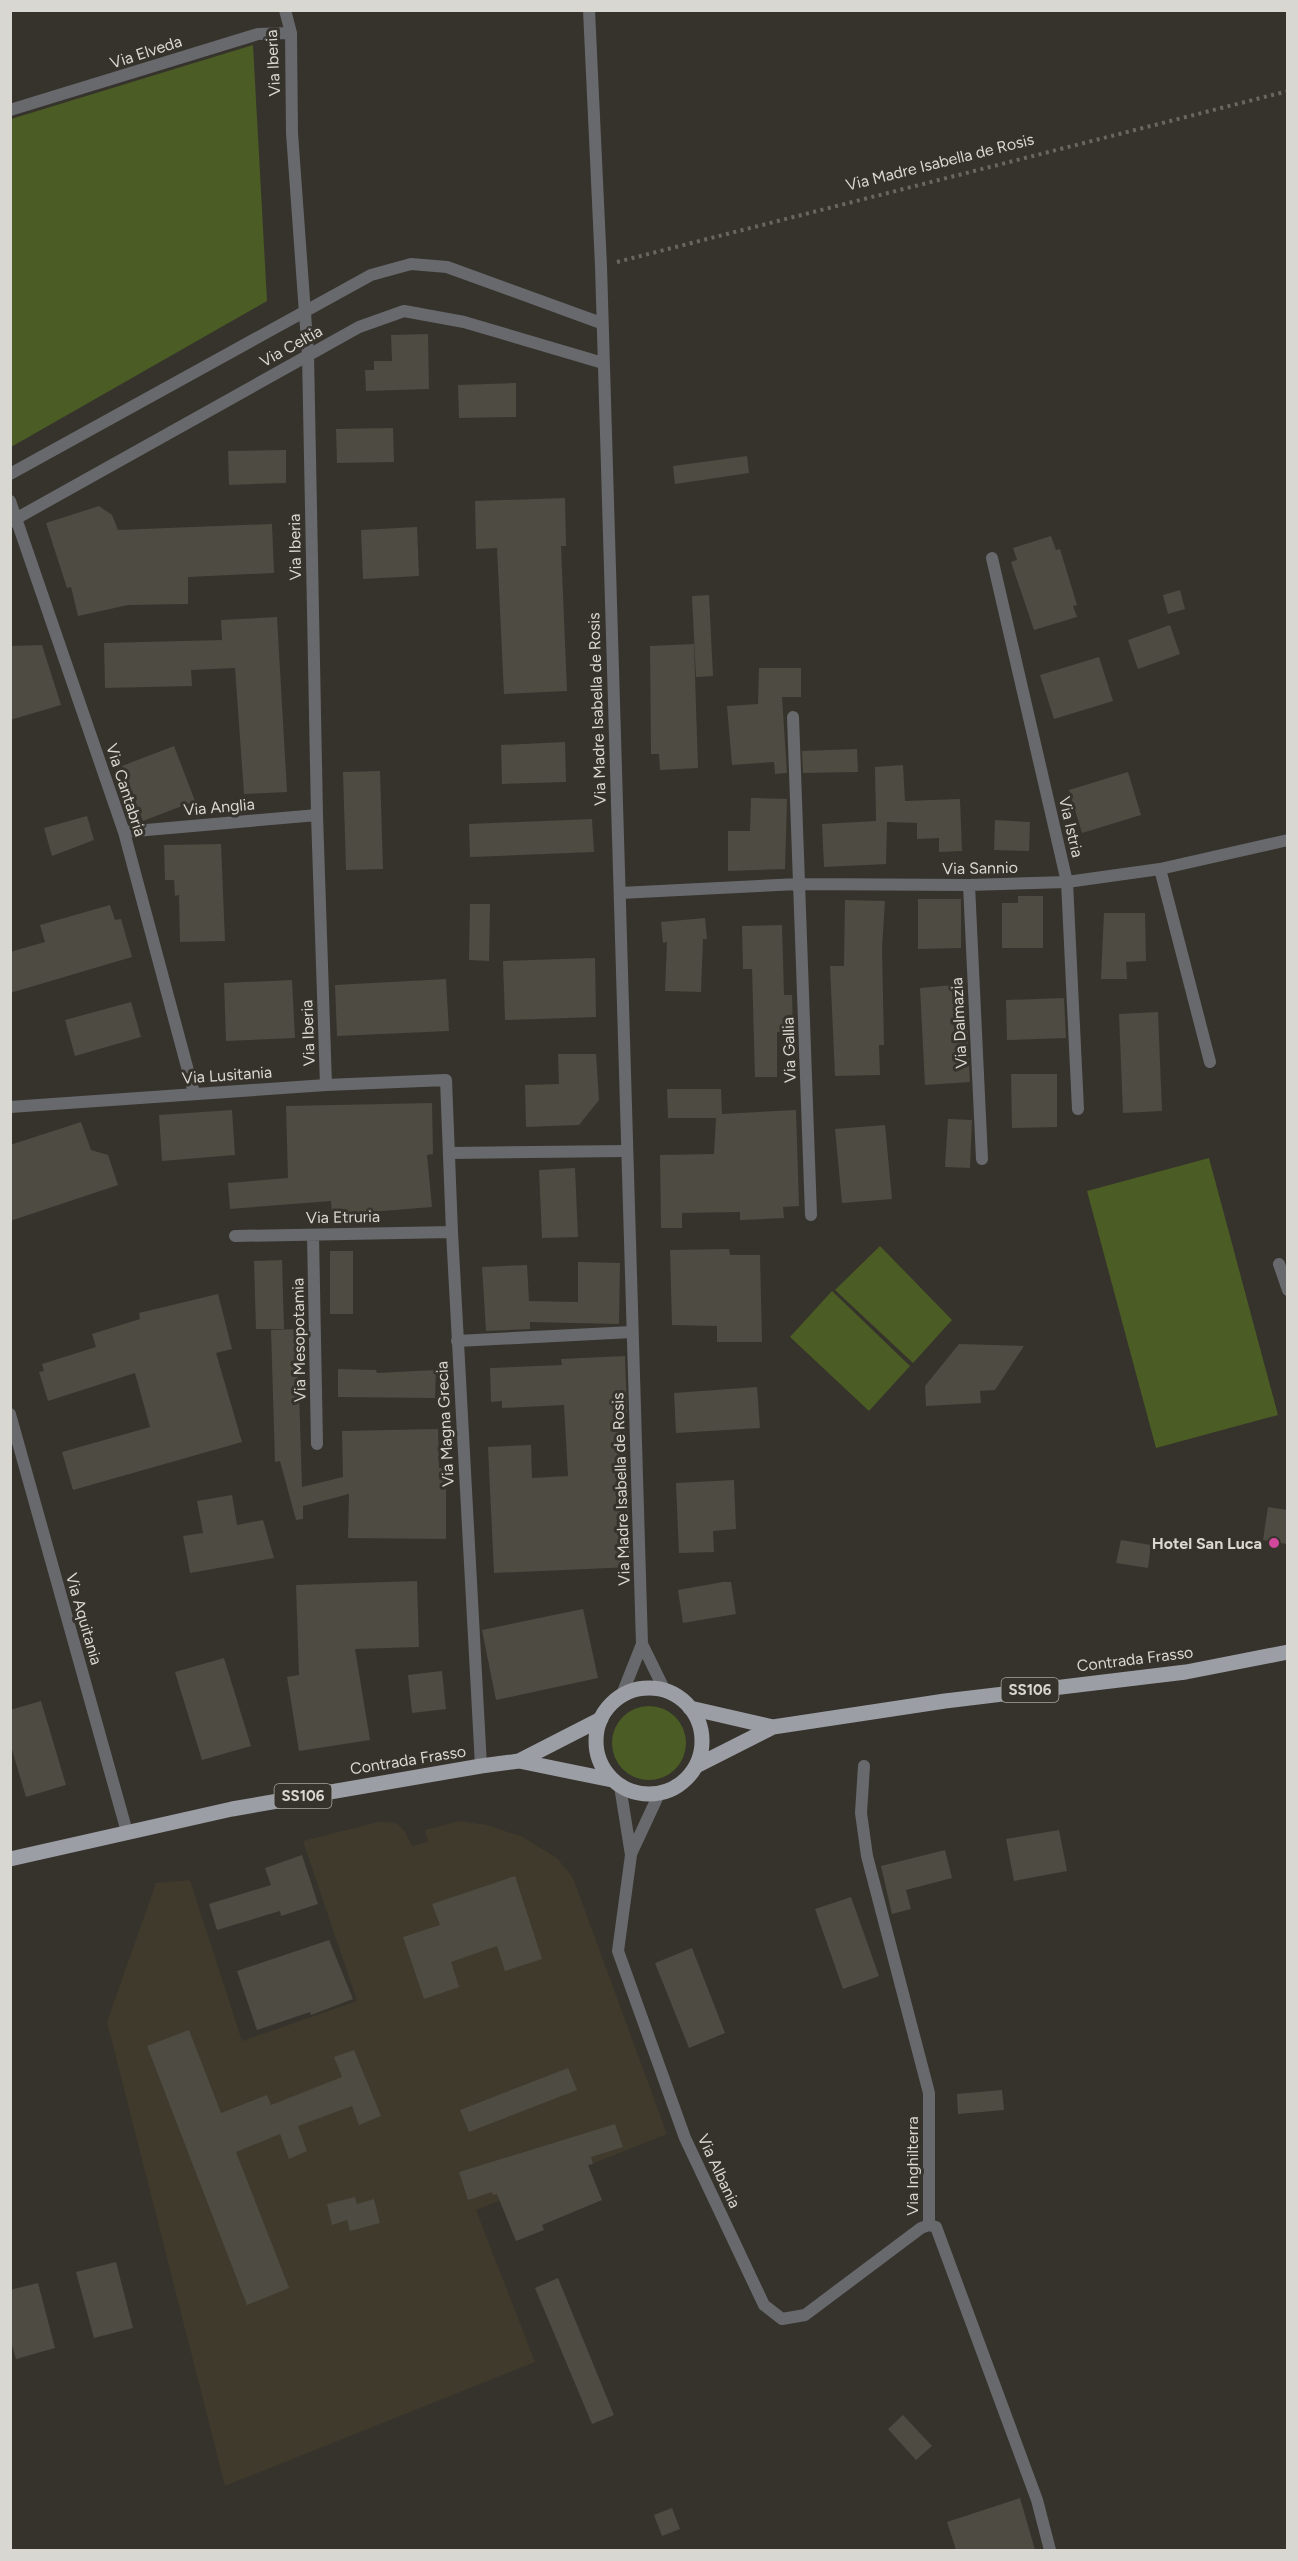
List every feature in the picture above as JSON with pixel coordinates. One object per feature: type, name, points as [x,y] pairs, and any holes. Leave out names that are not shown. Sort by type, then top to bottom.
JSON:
[{"type":"main road","name":"Contrada Frasso","points":[[696,1766],[773,1727],[945,1701],[1186,1672],[1287,1652]]},
{"type":"main road","points":[[621,1697],[634,1690],[650,1688],[665,1691]]},
{"type":"main road","name":"SS106","points":[[665,1691],[678,1697],[690,1708]]},
{"type":"main road","name":"SS106","points":[[601,1719],[609,1707],[621,1697]]},
{"type":"main road","name":"Contrada Frasso","points":[[690,1708],[773,1727]]},
{"type":"main road","points":[[690,1708],[698,1721],[702,1735],[701,1751],[696,1766]]},
{"type":"main road","name":"Contrada Frasso","points":[[127,1832],[275,1801],[519,1761],[601,1719]]},
{"type":"main road","points":[[601,1719],[596,1734],[596,1749],[602,1766],[616,1783]]},
{"type":"main road","name":"Contrada Frasso","points":[[519,1761],[616,1783]]},
{"type":"main road","name":"SS106","points":[[616,1783],[644,1794],[659,1794],[687,1779],[696,1766]]},
{"type":"main road","name":"SS106","points":[[10,1859],[127,1832]]},
{"type":"street","name":"Via Iberia","points":[[285,10],[291,33],[292,134],[303,311],[308,355],[317,815],[326,1085]]},
{"type":"street","name":"Via Madre Isabella de Rosis","points":[[589,10],[601,266],[642,1644],[621,1697]]},
{"type":"street","name":"Via Elveda","points":[[10,110],[258,33],[291,33]]},
{"type":"street","points":[[10,474],[371,275],[411,264],[447,267],[601,323]]},
{"type":"street","name":"Via Celtia","points":[[14,520],[359,327],[404,311],[464,322],[603,363]]},
{"type":"street","name":"Via Cantabria","points":[[10,501],[14,520],[124,832],[194,1093]]},
{"type":"street","name":"Via Istria","points":[[993,558],[1067,882],[1078,1109]]},
{"type":"street","points":[[793,717],[799,884]]},
{"type":"street","name":"Via Anglia","points":[[124,832],[317,815]]},
{"type":"street","name":"Via Sannio","points":[[620,893],[799,884],[969,885],[1067,882],[1160,869],[1287,840]]},
{"type":"street","points":[[1160,869],[1210,1062]]},
{"type":"street","name":"Via Gallia","points":[[799,884],[811,1215]]},
{"type":"street","name":"Via Dalmazia","points":[[969,885],[982,1159]]},
{"type":"street","name":"Via Lusitania","points":[[10,1107],[194,1093],[446,1080]]},
{"type":"street","name":"Via Magna Grecia","points":[[446,1080],[481,1766]]},
{"type":"street","points":[[450,1153],[627,1150]]},
{"type":"street","name":"Via Etruria","points":[[235,1236],[452,1232]]},
{"type":"street","name":"Via Mesopotamia","points":[[314,1235],[317,1444]]},
{"type":"street","points":[[1279,1264],[1287,1290]]},
{"type":"street","points":[[458,1341],[632,1332]]},
{"type":"street","name":"Via Aquitania","points":[[10,1414],[127,1832]]},
{"type":"street","name":"Via Madre Isabella de Rosis","points":[[642,1644],[665,1691]]},
{"type":"street","name":"Via Inghilterra","points":[[864,1766],[861,1813],[867,1856],[928,2093],[929,2224],[936,2227],[1037,2500],[1050,2550]]},
{"type":"street","name":"Via Albania","points":[[616,1783],[631,1855]]},
{"type":"street","name":"Via Albania","points":[[659,1794],[631,1855],[619,1941],[622,1965],[685,2138],[764,2305],[782,2319],[805,2315],[929,2224]]},
{"type":"path","name":"Via Madre Isabella de Rosis","points":[[601,266],[1287,91]]},
{"type":"shaded area","points":[[459,1821],[487,1825],[523,1837],[557,1858],[573,1878],[667,2134],[476,2210],[535,2362],[225,2486],[107,2022],[156,1883],[190,1880],[242,2041],[357,2001],[303,1841],[378,1822],[389,1822],[397,1824],[404,1830],[412,1846],[428,1842],[425,1830]]},
{"type":"green space","points":[[253,45],[267,301],[11,447],[11,119]]},
{"type":"green space","points":[[1209,1158],[1278,1415],[1156,1448],[1087,1191]]},
{"type":"green space","points":[[880,1246],[952,1320],[913,1363],[835,1290]]},
{"type":"green space","points":[[832,1291],[910,1366],[869,1411],[790,1337]]},
{"type":"green space","points":[[649,1706],[663,1709],[675,1717],[683,1729],[686,1743],[683,1757],[675,1769],[663,1777],[649,1780],[635,1777],[623,1769],[615,1757],[612,1743],[615,1729],[623,1717],[635,1709]]},
{"type":"building","points":[[428,334],[429,389],[366,391],[365,370],[374,370],[374,361],[392,361],[391,335]]},
{"type":"building","points":[[516,383],[516,417],[459,418],[458,385]]},
{"type":"building","points":[[393,428],[394,462],[337,463],[336,429]]},
{"type":"building","points":[[286,450],[286,483],[229,485],[228,451]]},
{"type":"building","points":[[747,456],[749,473],[675,484],[673,466]]},
{"type":"building","points":[[565,498],[566,546],[561,546],[567,691],[504,694],[497,548],[476,549],[475,501]]},
{"type":"building","points":[[99,506],[112,515],[118,530],[272,524],[274,573],[188,577],[188,604],[128,605],[78,616],[71,587],[67,588],[46,523]]},
{"type":"building","points":[[417,527],[419,576],[363,579],[361,530]]},
{"type":"building","points":[[1051,536],[1056,550],[1060,549],[1077,605],[1073,606],[1077,617],[1034,630],[1011,562],[1017,560],[1013,548]]},
{"type":"building","points":[[1180,590],[1185,609],[1168,614],[1163,595]]},
{"type":"building","points":[[709,595],[713,676],[696,677],[692,596]]},
{"type":"building","points":[[277,617],[287,792],[244,794],[235,668],[191,670],[192,686],[105,688],[104,643],[222,640],[221,620]]},
{"type":"building","points":[[1170,625],[1180,654],[1138,669],[1128,640]]},
{"type":"building","points":[[694,644],[698,768],[660,770],[659,754],[651,754],[650,646]]},
{"type":"building","points":[[42,645],[61,705],[10,720],[10,646]]},
{"type":"building","points":[[1099,657],[1113,701],[1054,719],[1040,675]]},
{"type":"building","points":[[759,668],[801,668],[801,697],[782,697],[787,773],[775,774],[774,762],[732,765],[727,706],[758,704]]},
{"type":"building","points":[[565,742],[566,782],[502,784],[501,745]]},
{"type":"building","points":[[174,746],[195,801],[143,821],[122,766]]},
{"type":"building","points":[[857,749],[858,772],[803,773],[802,751]]},
{"type":"building","points":[[903,765],[905,801],[960,799],[962,851],[939,852],[939,838],[917,839],[917,823],[887,822],[886,864],[824,867],[822,824],[876,821],[875,767]]},
{"type":"building","points":[[380,771],[383,869],[346,870],[343,772]]},
{"type":"building","points":[[1128,772],[1141,815],[1082,833],[1069,790]]},
{"type":"building","points":[[751,798],[787,799],[785,869],[728,871],[728,831],[750,831]]},
{"type":"building","points":[[87,816],[94,840],[52,856],[44,828]]},
{"type":"building","points":[[592,819],[594,852],[470,857],[469,824]]},
{"type":"building","points":[[995,820],[1030,822],[1029,851],[994,850]]},
{"type":"building","points":[[221,844],[225,941],[180,942],[179,895],[175,896],[174,880],[165,880],[164,845]]},
{"type":"building","points":[[1018,896],[1043,896],[1043,948],[1002,948],[1002,903],[1018,903]]},
{"type":"building","points":[[918,899],[961,899],[961,948],[918,949]]},
{"type":"building","points":[[845,900],[885,901],[882,948],[884,1045],[879,1045],[880,1075],[835,1076],[830,966],[844,966]]},
{"type":"building","points":[[470,904],[490,904],[489,961],[469,960]]},
{"type":"building","points":[[110,905],[115,920],[121,919],[132,957],[10,993],[10,952],[45,942],[40,925]]},
{"type":"building","points":[[1104,913],[1145,913],[1146,961],[1126,962],[1127,979],[1101,979]]},
{"type":"building","points":[[705,918],[707,939],[703,939],[701,992],[665,991],[667,942],[663,943],[661,922]]},
{"type":"building","points":[[782,925],[784,995],[792,995],[793,1032],[777,1032],[777,1077],[755,1077],[752,969],[743,969],[742,926]]},
{"type":"building","points":[[595,958],[596,1017],[505,1020],[503,961]]},
{"type":"building","points":[[446,979],[449,1031],[337,1036],[335,985]]},
{"type":"building","points":[[292,980],[295,1038],[226,1041],[224,983]]},
{"type":"building","points":[[965,984],[970,1082],[925,1085],[920,988]]},
{"type":"building","points":[[1064,998],[1066,1038],[1007,1040],[1006,1000]]},
{"type":"building","points":[[131,1002],[141,1037],[75,1056],[65,1020]]},
{"type":"building","points":[[1158,1012],[1162,1111],[1123,1113],[1119,1014]]},
{"type":"building","points":[[558,1054],[596,1054],[599,1100],[579,1125],[526,1127],[525,1085],[559,1084]]},
{"type":"building","points":[[1011,1074],[1057,1074],[1057,1127],[1012,1128]]},
{"type":"building","points":[[667,1089],[721,1089],[722,1114],[796,1110],[799,1206],[783,1207],[784,1218],[740,1220],[740,1212],[682,1213],[682,1228],[661,1228],[660,1155],[714,1154],[716,1118],[668,1118]]},
{"type":"building","points":[[432,1103],[433,1154],[427,1155],[432,1207],[332,1215],[331,1201],[230,1209],[228,1183],[288,1178],[286,1106]]},
{"type":"building","points":[[232,1110],[235,1155],[162,1161],[159,1115]]},
{"type":"building","points":[[948,1119],[972,1120],[970,1168],[945,1167]]},
{"type":"building","points":[[81,1122],[91,1150],[108,1155],[118,1185],[10,1221],[10,1145]]},
{"type":"building","points":[[885,1125],[892,1199],[842,1203],[835,1129]]},
{"type":"building","points":[[575,1168],[578,1237],[542,1238],[539,1170]]},
{"type":"building","points":[[729,1249],[730,1255],[760,1255],[762,1342],[717,1342],[717,1326],[672,1325],[670,1250]]},
{"type":"building","points":[[330,1251],[353,1251],[353,1314],[330,1314]]},
{"type":"building","points":[[282,1260],[284,1329],[256,1329],[254,1261]]},
{"type":"building","points":[[578,1262],[620,1263],[619,1324],[530,1322],[530,1329],[486,1331],[482,1267],[527,1265],[529,1301],[578,1302]]},
{"type":"building","points":[[218,1294],[232,1349],[216,1353],[242,1442],[73,1490],[62,1452],[150,1427],[135,1373],[48,1401],[39,1372],[44,1371],[42,1364],[96,1347],[92,1334],[140,1319],[139,1313]]},
{"type":"building","points":[[297,1329],[302,1487],[343,1477],[342,1431],[438,1429],[439,1468],[446,1468],[446,1539],[348,1538],[349,1494],[303,1506],[303,1519],[296,1520],[280,1461],[275,1462],[271,1330]]},
{"type":"building","points":[[959,1344],[1024,1346],[995,1390],[980,1391],[981,1403],[926,1406],[925,1386]]},
{"type":"building","points":[[625,1356],[627,1412],[624,1412],[631,1567],[494,1573],[488,1447],[531,1445],[532,1478],[568,1476],[564,1405],[502,1408],[502,1401],[491,1402],[490,1368],[562,1365],[561,1359]]},
{"type":"building","points":[[338,1369],[376,1370],[377,1373],[436,1370],[435,1398],[338,1397]]},
{"type":"building","points":[[757,1387],[760,1428],[676,1433],[674,1393]]},
{"type":"building","points":[[734,1480],[736,1529],[713,1531],[714,1552],[679,1553],[676,1483]]},
{"type":"building","points":[[232,1495],[237,1525],[263,1520],[274,1558],[190,1573],[183,1536],[203,1533],[197,1501]]},
{"type":"building","points":[[1268,1507],[1287,1510],[1287,1544],[1263,1540]]},
{"type":"building","points":[[1121,1540],[1151,1545],[1148,1568],[1116,1563]]},
{"type":"building","points":[[417,1581],[419,1647],[355,1649],[370,1740],[299,1751],[287,1677],[299,1675],[296,1585]]},
{"type":"building","points":[[731,1582],[736,1614],[683,1623],[678,1590]]},
{"type":"building","points":[[583,1609],[598,1678],[496,1700],[482,1630]]},
{"type":"building","points":[[224,1658],[251,1746],[202,1760],[175,1672]]},
{"type":"building","points":[[442,1671],[446,1709],[412,1713],[408,1675]]},
{"type":"building","points":[[41,1701],[66,1785],[26,1797],[10,1743],[10,1710]]},
{"type":"building","points":[[1059,1830],[1067,1871],[1014,1881],[1006,1839]]},
{"type":"building","points":[[945,1850],[952,1878],[906,1890],[911,1909],[892,1914],[881,1866]]},
{"type":"building","points":[[302,1855],[318,1904],[281,1916],[280,1911],[217,1930],[209,1904],[271,1885],[265,1868]]},
{"type":"building","points":[[515,1876],[542,1959],[505,1971],[497,1946],[451,1962],[459,1987],[424,1999],[403,1937],[440,1925],[432,1904]]},
{"type":"building","points":[[851,1897],[879,1976],[843,1989],[815,1909]]},
{"type":"building","points":[[329,1940],[353,1999],[311,2015],[310,2012],[257,2030],[237,1971]]},
{"type":"building","points":[[692,1948],[725,2033],[689,2048],[655,1963]]},
{"type":"building","points":[[189,2030],[221,2113],[267,2095],[271,2105],[342,2077],[334,2057],[354,2050],[381,2116],[359,2125],[352,2106],[298,2126],[307,2151],[289,2159],[280,2134],[236,2152],[289,2288],[247,2305],[147,2046]]},
{"type":"building","points":[[568,2068],[577,2090],[469,2132],[460,2110]]},
{"type":"building","points":[[1002,2090],[1004,2110],[958,2114],[957,2094]]},
{"type":"building","points":[[615,2124],[623,2147],[591,2157],[593,2164],[588,2165],[602,2200],[542,2225],[544,2230],[516,2241],[497,2194],[493,2195],[492,2192],[468,2200],[459,2172]]},
{"type":"building","points":[[355,2197],[357,2204],[374,2199],[380,2223],[350,2231],[347,2220],[332,2225],[327,2204]]},
{"type":"building","points":[[116,2262],[133,2328],[94,2338],[76,2272]]},
{"type":"building","points":[[558,2278],[614,2415],[592,2424],[535,2288]]},
{"type":"building","points":[[38,2283],[55,2348],[16,2359],[10,2338],[10,2290]]},
{"type":"building","points":[[903,2415],[932,2446],[916,2460],[888,2429]]},
{"type":"building","points":[[1020,2498],[1035,2550],[956,2550],[947,2522]]},
{"type":"building","points":[[672,2508],[680,2529],[662,2536],[654,2515]]},
{"type":"place","name":"Hotel San Luca","points":[[1274,1543]]}]
